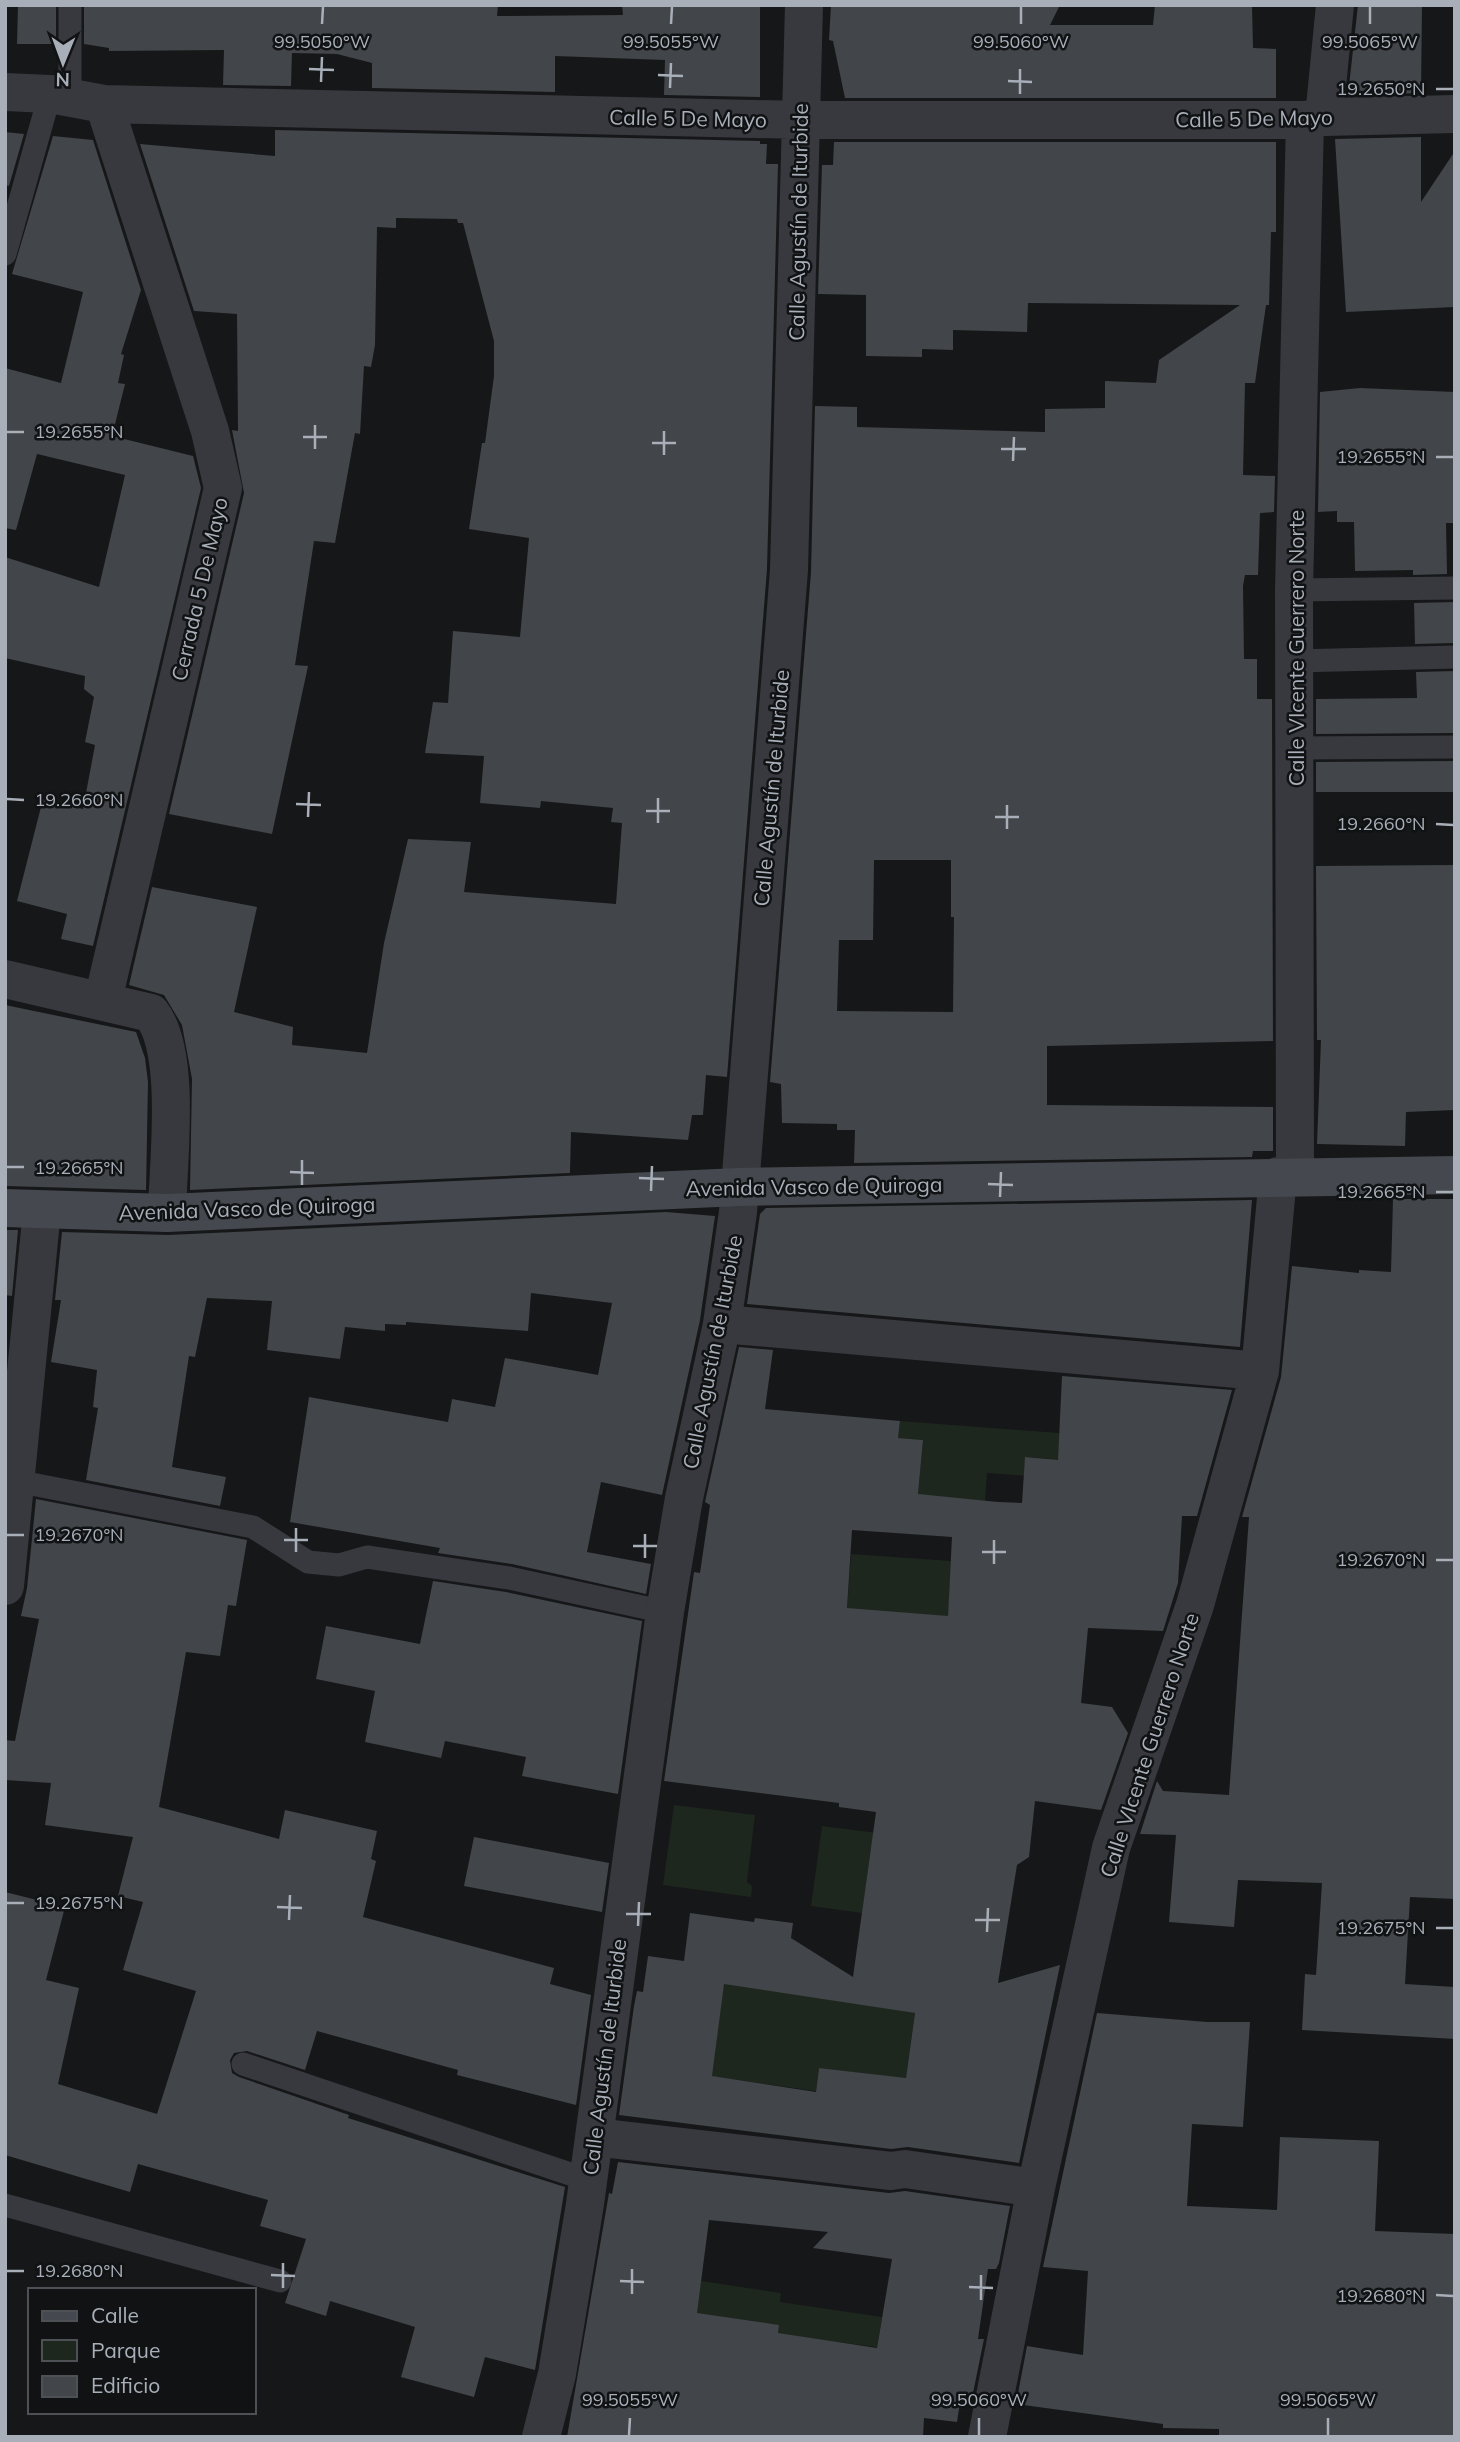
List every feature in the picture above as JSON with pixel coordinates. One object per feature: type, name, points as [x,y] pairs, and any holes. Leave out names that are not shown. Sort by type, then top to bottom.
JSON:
[{"type":"street","name":"Calle Agustín de Iturbide","points":[[541,2437],[557,2374],[589,2180],[665,1612],[684,1498],[722,1324],[739,1186],[789,570],[804,5]]},
{"type":"street","name":"Calle VIcente Guerrero Norte","points":[[987,2437],[1036,2188],[1111,1848],[1195,1605],[1260,1371],[1287,1176],[1296,748],[1294,590],[1315,119],[1335,5]]},
{"type":"street","name":"Calle 5 De Mayo","points":[[5,92],[75,99],[801,120],[1315,119],[1455,114]]},
{"type":"street","name":"Cerrada 5 De Mayo","points":[[75,99],[210,431],[223,488],[103,1000]]},
{"type":"street","points":[[5,979],[151,1013],[159,1023],[169,1052],[167,1213]]},
{"type":"street","name":"Avenida Vasco de Quiroga","points":[[23,1209],[167,1213],[739,1186],[1455,1175]]},
{"type":"street","points":[[5,1586],[16,1481],[23,1209]]},
{"type":"street","points":[[722,1324],[1260,1371]]},
{"type":"street","points":[[594,2137],[891,2171],[905,2169],[1036,2188]]},
{"type":"lane","points":[[5,254],[75,99],[70,5]]},
{"type":"lane","points":[[1294,590],[1455,587]]},
{"type":"lane","points":[[1295,662],[1455,657]]},
{"type":"lane","points":[[1296,748],[1455,747]]},
{"type":"lane","points":[[16,1481],[253,1527],[308,1562],[339,1565],[367,1558],[393,1561],[509,1578],[665,1612]]},
{"type":"lane","points":[[243,2064],[589,2180]]},
{"type":"lane","points":[[5,2205],[280,2281]]},
{"type":"green space","points":[[900,1421],[1086,1435],[1049,1471],[1050,1459],[1026,1457],[1028,1476],[987,1473],[985,1501],[918,1495],[923,1440],[898,1438]]},
{"type":"green space","points":[[851,1554],[951,1561],[948,1618],[847,1611]]},
{"type":"green space","points":[[674,1805],[755,1815],[747,1882],[752,1886],[751,1897],[663,1885]]},
{"type":"green space","points":[[822,1826],[877,1833],[871,1848],[862,1913],[811,1906]]},
{"type":"green space","points":[[726,1967],[851,1976],[848,2001],[915,2013],[905,2084],[869,2074],[819,2068],[816,2091],[702,2075]]},
{"type":"green space","points":[[701,2281],[781,2293],[780,2302],[882,2317],[877,2347],[599,2312],[698,2302]]},
{"type":"building","points":[[18,5],[56,5],[56,44],[17,44]]},
{"type":"building","points":[[84,5],[498,5],[497,16],[623,15],[622,5],[760,5],[760,97],[664,95],[665,60],[555,56],[555,92],[372,88],[372,63],[337,54],[292,53],[291,86],[223,85],[224,50],[109,51],[109,48],[84,44]]},
{"type":"building","points":[[831,5],[1060,5],[1050,25],[1153,25],[1155,5],[1252,5],[1253,48],[1276,49],[1276,98],[845,98],[833,41],[829,40]]},
{"type":"building","points":[[1358,5],[1422,5],[1421,93],[1348,95]]},
{"type":"building","points":[[275,130],[760,141],[760,144],[767,144],[766,164],[778,164],[767,569],[727,1077],[706,1075],[703,1115],[692,1115],[688,1140],[571,1132],[570,1173],[190,1190],[192,1079],[182,1025],[164,995],[129,985],[152,887],[257,907],[234,1012],[293,1027],[292,1045],[367,1053],[384,943],[408,839],[471,842],[464,892],[616,904],[622,823],[611,822],[613,808],[541,801],[540,808],[480,803],[484,756],[425,753],[433,702],[448,703],[453,631],[520,637],[529,538],[469,529],[494,376],[494,341],[463,223],[458,223],[457,219],[396,218],[396,228],[377,227],[375,345],[371,367],[364,366],[360,434],[355,433],[335,543],[314,541],[295,665],[308,666],[272,834],[169,814],[244,493],[232,430],[238,431],[237,314],[194,311],[140,144],[275,156]]},
{"type":"building","points":[[5,132],[24,134],[9,186],[5,185]]},
{"type":"building","points":[[53,136],[93,140],[141,290],[121,354],[124,355],[118,383],[125,384],[112,436],[193,456],[201,488],[93,946],[61,939],[67,914],[17,901],[43,799],[83,809],[95,745],[85,742],[94,697],[84,689],[85,676],[5,658],[5,557],[99,587],[125,475],[37,454],[16,530],[5,528],[5,368],[61,383],[83,292],[12,274]]},
{"type":"building","points":[[1421,137],[1421,202],[1455,151],[1455,307],[1346,312],[1335,139]]},
{"type":"building","points":[[834,142],[1276,142],[1276,232],[1271,232],[1269,305],[1266,305],[1255,383],[1245,383],[1243,475],[1275,476],[1274,512],[1260,513],[1258,575],[1245,575],[1243,586],[1244,659],[1257,659],[1257,699],[1272,699],[1273,1041],[1047,1046],[1047,1105],[1273,1107],[1273,1151],[1253,1151],[1252,1157],[854,1163],[855,1130],[837,1130],[837,1124],[782,1123],[781,1084],[770,1082],[811,572],[815,406],[857,407],[857,427],[1045,432],[1045,409],[1105,408],[1105,381],[1156,383],[1159,360],[1240,305],[1028,303],[1027,332],[953,330],[953,350],[922,349],[922,357],[866,356],[866,295],[818,294],[822,165],[833,165]],"holes":[[[874,860],[951,860],[951,917],[954,917],[953,1012],[837,1011],[839,940],[873,940]]]},
{"type":"building","points":[[1360,388],[1455,392],[1455,523],[1446,523],[1447,574],[1413,575],[1413,570],[1355,571],[1354,522],[1337,522],[1337,511],[1318,512],[1320,392]]},
{"type":"building","points":[[1455,602],[1455,643],[1415,644],[1414,603]]},
{"type":"building","points":[[1455,671],[1455,733],[1316,734],[1316,699],[1417,698],[1416,672]]},
{"type":"building","points":[[1455,761],[1455,792],[1316,792],[1316,762]]},
{"type":"building","points":[[1455,865],[1455,1110],[1406,1112],[1405,1146],[1317,1144],[1321,1040],[1317,1040],[1316,866]]},
{"type":"building","points":[[5,1005],[136,1032],[145,1058],[148,1082],[146,1190],[5,1186]]},
{"type":"building","points":[[1393,1199],[1455,1199],[1455,1899],[1410,1897],[1405,1984],[1455,1987],[1455,2039],[1302,2030],[1305,1974],[1316,1975],[1322,1883],[1238,1880],[1234,1927],[1169,1922],[1176,1835],[1140,1834],[1157,1781],[1163,1791],[1229,1795],[1249,1517],[1242,1517],[1281,1377],[1292,1266],[1359,1273],[1359,1270],[1391,1272]]},
{"type":"building","points":[[1252,1200],[1240,1347],[747,1304],[760,1214],[766,1208]]},
{"type":"building","points":[[666,1212],[715,1216],[700,1320],[662,1495],[601,1482],[587,1552],[651,1564],[646,1594],[512,1564],[438,1553],[440,1548],[290,1522],[309,1397],[448,1422],[452,1399],[495,1407],[505,1358],[598,1375],[612,1303],[531,1293],[528,1331],[406,1322],[406,1325],[385,1324],[385,1331],[345,1327],[340,1359],[267,1350],[272,1301],[207,1298],[195,1357],[189,1356],[172,1467],[226,1477],[220,1506],[86,1480],[98,1408],[93,1407],[97,1370],[51,1362],[61,1300],[55,1300],[62,1232],[168,1235]]},
{"type":"building","points":[[5,1230],[18,1230],[12,1296],[5,1295]]},
{"type":"building","points":[[739,1347],[773,1350],[765,1409],[900,1421],[898,1438],[923,1440],[918,1494],[998,1502],[1022,1503],[1025,1457],[1058,1460],[1062,1376],[1232,1390],[1197,1516],[1182,1516],[1178,1583],[1163,1631],[1088,1628],[1081,1703],[1112,1707],[1128,1733],[1101,1810],[1035,1801],[1029,1857],[1017,1865],[998,1983],[1060,1965],[1019,2163],[908,2147],[891,2149],[619,2115],[634,2006],[637,1991],[643,1992],[648,1956],[684,1961],[690,1913],[754,1922],[755,1918],[793,1923],[791,1938],[853,1977],[876,1812],[839,1807],[839,1803],[664,1781],[694,1572],[700,1573],[710,1505],[705,1502]],"holes":[[[852,1530],[952,1537],[948,1616],[847,1608]],[[724,1984],[915,2013],[906,2078],[819,2068],[816,2092],[712,2076]]]},
{"type":"building","points":[[36,1499],[247,1540],[236,1606],[228,1605],[220,1656],[186,1652],[159,1807],[279,1839],[285,1810],[377,1831],[371,1859],[376,1861],[363,1917],[554,1968],[550,1984],[591,1995],[576,2105],[457,2075],[458,2070],[317,2031],[305,2070],[247,2051],[234,2053],[230,2060],[232,2073],[239,2077],[349,2115],[348,2118],[565,2187],[535,2370],[485,2357],[474,2397],[401,2377],[415,2327],[330,2301],[326,2316],[285,2303],[306,2239],[260,2226],[268,2200],[138,2164],[130,2192],[5,2155],[5,1892],[65,1907],[46,1980],[79,1988],[58,2084],[157,2114],[196,1991],[123,1970],[143,1902],[118,1896],[133,1837],[45,1825],[51,1783],[5,1780],[5,1740],[15,1741],[39,1619],[21,1616],[27,1588]]},
{"type":"building","points":[[433,1581],[506,1592],[642,1621],[618,1794],[522,1776],[526,1757],[445,1741],[441,1758],[365,1742],[375,1691],[316,1679],[326,1626],[420,1644]]},
{"type":"building","points":[[474,1837],[609,1863],[602,1912],[464,1886]]},
{"type":"building","points":[[1097,2013],[1207,2022],[1250,2022],[1243,2127],[1192,2124],[1187,2206],[1277,2210],[1280,2137],[1379,2141],[1375,2231],[1455,2234],[1455,2437],[1219,2437],[1219,2429],[1163,2428],[1163,2424],[1016,2404],[1027,2346],[1083,2355],[1088,2271],[1043,2267]]},
{"type":"building","points":[[618,2162],[889,2193],[905,2191],[1010,2206],[999,2263],[996,2269],[988,2269],[978,2339],[984,2339],[972,2398],[961,2396],[957,2422],[924,2418],[923,2437],[567,2437],[609,2193],[612,2194]],"holes":[[[709,2220],[828,2232],[813,2248],[892,2259],[877,2348],[778,2333],[779,2325],[697,2313]]]}]
